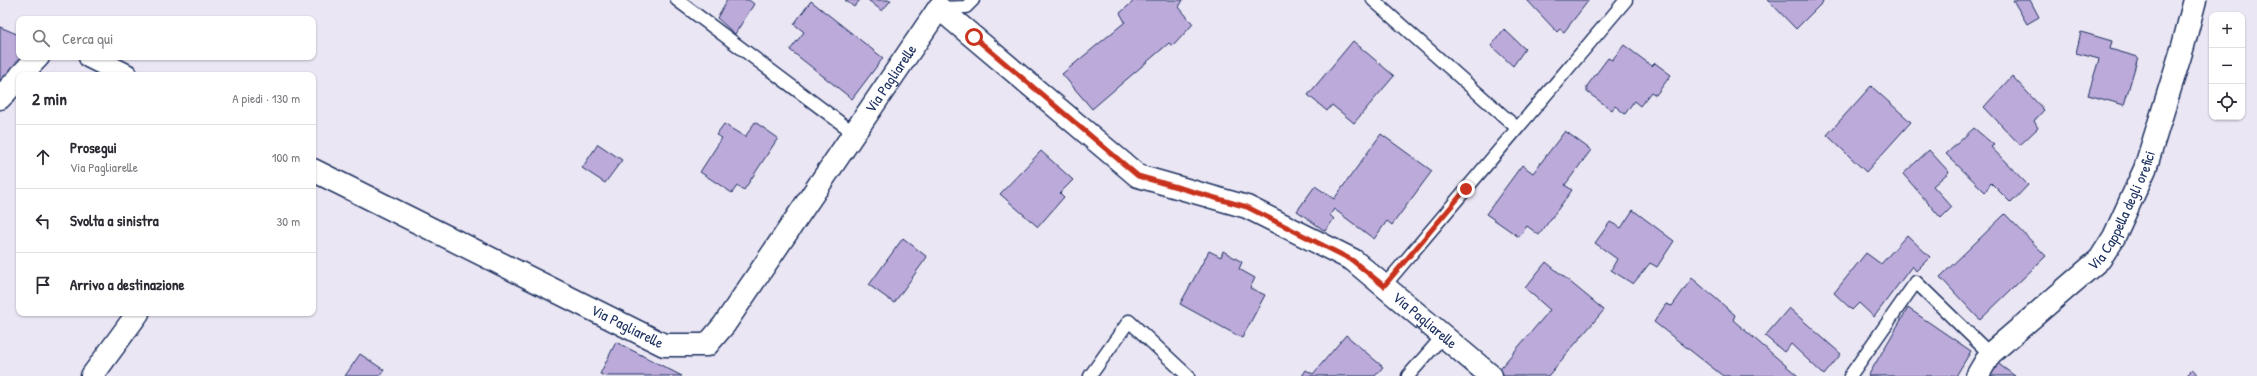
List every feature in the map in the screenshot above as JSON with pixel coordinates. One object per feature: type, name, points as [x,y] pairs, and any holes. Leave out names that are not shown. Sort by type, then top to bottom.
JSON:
[{"type":"street","name":"Via Cappella degli orefici","points":[[1977,376],[1990,354],[2100,259],[2114,237],[2145,169],[2183,46],[2195,0]]},
{"type":"street","name":"Via Pagliarelle","points":[[316,171],[664,345],[707,344],[724,325],[854,134],[939,4],[1138,176],[1247,207],[1352,260],[1491,376]]},
{"type":"street","points":[[24,72],[35,60]]},
{"type":"street","points":[[96,60],[120,72]]},
{"type":"street","points":[[0,98],[16,81]]},
{"type":"street","points":[[92,376],[136,316]]},
{"type":"lane","points":[[677,0],[854,134]]},
{"type":"lane","points":[[939,4],[966,6],[973,0]]},
{"type":"lane","points":[[1373,0],[1517,128]]},
{"type":"lane","points":[[1384,286],[1626,0]]},
{"type":"lane","points":[[1850,376],[1916,282],[1990,354]]},
{"type":"lane","points":[[1090,376],[1129,321],[1188,376]]},
{"type":"lane","points":[[1408,376],[1443,336]]},
{"type":"building","points":[[727,0],[749,0],[754,4],[735,34],[717,18]]},
{"type":"building","points":[[845,0],[860,0],[854,7]]},
{"type":"building","points":[[868,0],[891,0],[882,11]]},
{"type":"building","points":[[1135,0],[1183,0],[1179,7],[1193,24],[1173,46],[1169,43],[1092,109],[1062,74],[1125,22],[1120,13]]},
{"type":"building","points":[[1527,0],[1589,0],[1564,32],[1560,29],[1557,32]]},
{"type":"building","points":[[1768,0],[1825,0],[1796,29]]},
{"type":"building","points":[[2013,0],[2030,0],[2039,17],[2027,24]]},
{"type":"building","points":[[811,1],[883,58],[852,99],[790,50],[804,32],[794,24]]},
{"type":"building","points":[[0,27],[16,34],[16,60],[22,60],[0,85]]},
{"type":"building","points":[[1504,29],[1525,49],[1513,66],[1491,46]]},
{"type":"building","points":[[2081,32],[2112,41],[2110,49],[2138,57],[2124,105],[2088,95],[2099,59],[2076,53]]},
{"type":"building","points":[[1353,41],[1394,76],[1354,123],[1332,105],[1327,111],[1308,95]]},
{"type":"building","points":[[1624,45],[1652,66],[1655,63],[1671,75],[1656,95],[1651,92],[1640,106],[1634,101],[1625,114],[1615,106],[1612,110],[1587,92],[1587,86],[1608,58],[1612,60]]},
{"type":"building","points":[[2012,76],[2044,110],[2034,121],[2038,128],[2020,145],[1984,107]]},
{"type":"building","points":[[1871,86],[1911,122],[1866,172],[1827,135]]},
{"type":"building","points":[[755,122],[778,138],[744,190],[737,186],[732,193],[700,172],[722,138],[716,135],[724,124],[745,137]]},
{"type":"building","points":[[1974,128],[1994,145],[1991,147],[2028,185],[2011,203],[1991,183],[1985,192],[1946,154]]},
{"type":"building","points":[[1565,131],[1591,150],[1565,185],[1572,190],[1539,235],[1527,226],[1519,237],[1486,214],[1522,165],[1533,173]]},
{"type":"building","points":[[1381,134],[1432,171],[1392,225],[1387,221],[1374,239],[1334,209],[1330,215],[1334,219],[1325,231],[1297,211],[1315,186],[1334,199]]},
{"type":"building","points":[[598,144],[622,160],[605,183],[582,168]]},
{"type":"building","points":[[1929,150],[1949,172],[1933,186],[1952,207],[1941,218],[1903,174]]},
{"type":"building","points":[[1041,151],[1073,180],[1060,193],[1064,197],[1038,227],[1000,194]]},
{"type":"building","points":[[1633,210],[1674,241],[1657,267],[1650,263],[1633,284],[1611,270],[1617,259],[1595,243],[1610,222],[1621,228]]},
{"type":"building","points":[[2005,214],[2046,256],[1980,320],[1940,277]]},
{"type":"building","points":[[1907,235],[1930,257],[1916,271],[1912,266],[1874,317],[1859,303],[1852,310],[1834,293],[1866,253],[1881,264]]},
{"type":"building","points":[[903,238],[927,257],[894,303],[869,285]]},
{"type":"building","points":[[1209,251],[1221,257],[1223,251],[1242,262],[1239,269],[1255,278],[1250,288],[1265,295],[1242,338],[1180,304]]},
{"type":"building","points":[[1546,262],[1604,310],[1548,376],[1499,376],[1496,373],[1550,310],[1525,288]]},
{"type":"building","points":[[1692,278],[1735,315],[1733,320],[1798,376],[1723,376],[1654,322],[1666,304],[1672,306]]},
{"type":"building","points":[[1789,308],[1841,354],[1824,375],[1791,344],[1784,352],[1765,336]]},
{"type":"building","points":[[1908,308],[1971,351],[1956,376],[1868,376]]},
{"type":"building","points":[[1346,335],[1383,367],[1375,376],[1302,376],[1306,370],[1313,374]]},
{"type":"building","points":[[616,342],[682,376],[605,376],[600,374]]},
{"type":"building","points":[[360,354],[384,370],[380,376],[345,376]]},
{"type":"building","points":[[1996,362],[2015,376],[1987,376]]},
{"type":"building","points":[[2192,370],[2199,376],[2186,376]]},
{"type":"route","points":[[974,37],[1138,176],[1247,207],[1352,260],[1384,286],[1466,189]]}]
